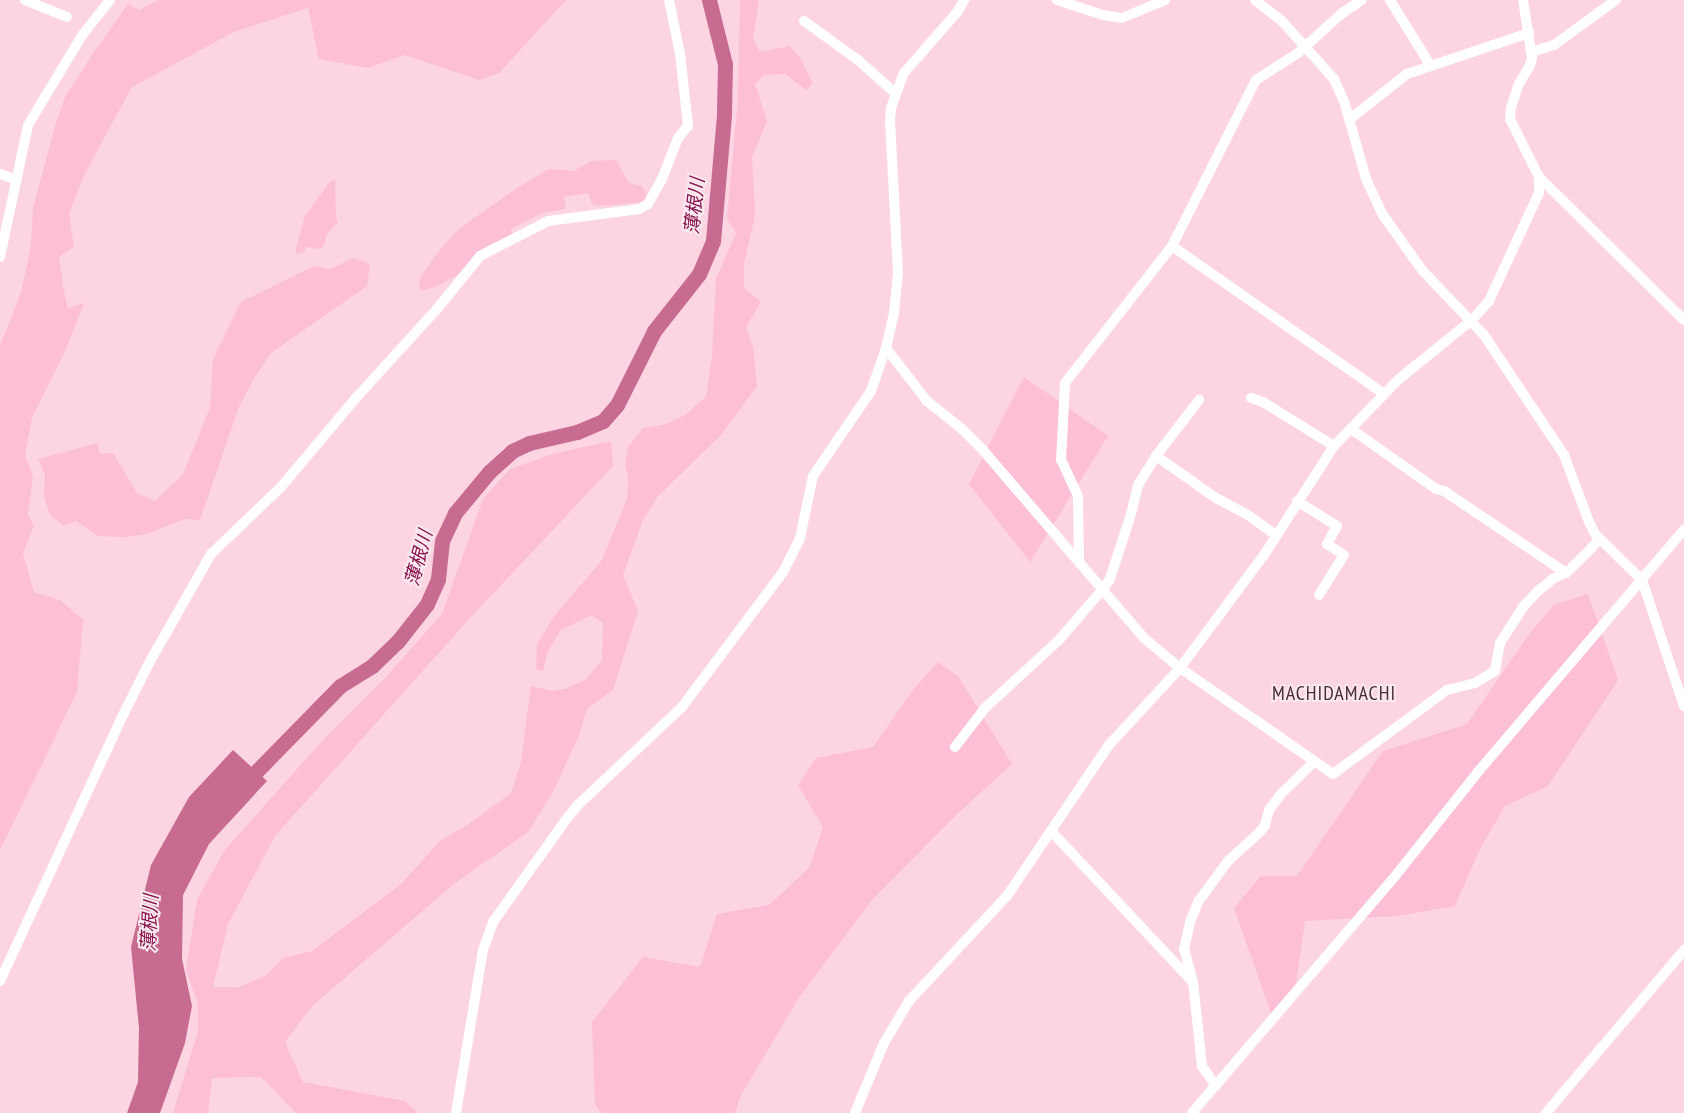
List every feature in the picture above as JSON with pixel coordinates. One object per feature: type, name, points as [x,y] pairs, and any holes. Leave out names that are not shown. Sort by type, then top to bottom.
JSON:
[{"type":"street","points":[[25,0],[67,17]]},
{"type":"street","points":[[0,257],[2,239],[17,180],[28,125],[83,34],[110,0]]},
{"type":"street","points":[[0,981],[68,830],[130,700],[211,554],[282,487],[355,399],[437,309],[480,256],[548,221],[639,209],[648,204],[662,179],[678,138],[688,126],[680,54],[669,0]]},
{"type":"street","points":[[456,1113],[483,950],[493,922],[570,816],[682,707],[783,572],[800,538],[814,476],[866,400],[886,348],[894,313],[898,273],[890,122],[895,93],[904,73],[958,11],[964,0]]},
{"type":"street","points":[[1057,0],[1104,15],[1122,18],[1165,0]]},
{"type":"street","points":[[1255,0],[1282,21],[1334,79],[1350,119],[1366,178],[1383,215],[1422,270],[1472,320],[1484,335],[1564,455],[1588,522],[1599,538],[1642,580],[1684,706]]},
{"type":"street","points":[[1080,563],[1078,496],[1061,460],[1064,383],[1172,246],[1256,80],[1298,53],[1341,14],[1362,0]]},
{"type":"street","points":[[1390,0],[1431,66]]},
{"type":"street","points":[[1523,0],[1529,33],[1530,65],[1519,84],[1511,108],[1510,118],[1539,177],[1684,320]]},
{"type":"street","points":[[1531,52],[1554,45],[1616,0]]},
{"type":"street","points":[[804,21],[858,60],[895,93]]},
{"type":"street","points":[[1350,119],[1407,74],[1529,33]]},
{"type":"street","points":[[0,174],[17,180]]},
{"type":"street","points":[[855,1113],[884,1043],[909,1001],[1007,896],[1109,746],[1180,668],[1276,535],[1334,446],[1399,379],[1472,320],[1489,301],[1540,193],[1539,177]]},
{"type":"street","points":[[1172,246],[1384,394]]},
{"type":"street","points":[[886,348],[927,401],[982,450],[1144,638],[1180,668],[1333,774],[1447,690],[1475,684],[1495,672],[1500,644],[1518,614],[1539,590],[1554,578],[1566,572],[1587,554],[1599,538]]},
{"type":"street","points":[[1251,398],[1263,402],[1334,446]]},
{"type":"street","points":[[955,747],[986,708],[1059,640],[1110,579],[1131,514],[1138,485],[1156,456],[1199,400]]},
{"type":"street","points":[[1351,429],[1436,489],[1444,491],[1566,572]]},
{"type":"street","points":[[1156,456],[1222,502],[1248,515],[1276,535]]},
{"type":"street","points":[[1297,501],[1337,526],[1327,544],[1344,555],[1318,595]]},
{"type":"street","points":[[1192,1113],[1392,880],[1477,773],[1684,530]]},
{"type":"street","points":[[1216,1086],[1202,1066],[1193,982],[1184,949],[1190,922],[1198,902],[1228,861],[1260,832],[1266,825],[1270,810],[1282,793],[1314,762]]},
{"type":"street","points":[[1051,830],[1193,982]]},
{"type":"street","points":[[1546,1113],[1684,950]]},
{"type":"shaded area","points":[[158,0],[566,0],[499,73],[479,80],[404,55],[368,68],[319,59],[308,8],[234,32],[132,87],[85,173],[69,214],[74,247],[59,257],[64,292],[68,308],[84,303],[66,349],[32,418],[25,456],[33,477],[28,514],[34,526],[23,553],[34,592],[60,600],[83,620],[77,692],[0,850],[0,346],[21,293],[31,246],[33,208],[55,126],[65,97],[128,4],[139,10]]},
{"type":"shaded area","points":[[740,0],[759,0],[753,39],[760,52],[789,46],[800,58],[813,83],[806,90],[785,74],[764,75],[755,84],[767,121],[752,157],[755,215],[744,264],[744,288],[761,302],[746,327],[753,347],[757,386],[720,436],[658,496],[643,520],[623,575],[638,611],[613,690],[587,709],[578,738],[553,792],[528,832],[455,883],[312,1006],[285,1042],[303,1082],[405,1101],[418,1113],[296,1113],[261,1077],[212,1078],[208,1113],[173,1113],[198,1031],[198,1004],[186,970],[197,900],[224,851],[323,740],[386,677],[442,614],[483,499],[510,469],[553,454],[611,441],[613,466],[471,617],[275,836],[228,924],[213,987],[239,987],[265,976],[283,958],[312,951],[401,884],[440,841],[470,823],[511,793],[521,762],[531,686],[552,691],[565,689],[585,680],[602,660],[603,623],[591,615],[561,630],[548,651],[543,671],[536,669],[537,645],[552,619],[602,560],[627,499],[628,477],[625,464],[628,447],[643,428],[667,424],[685,415],[706,397],[712,357],[716,279],[736,233],[727,219],[738,99]]},
{"type":"shaded area","points":[[616,160],[629,183],[642,186],[646,194],[645,202],[597,206],[592,204],[588,193],[564,197],[566,209],[542,213],[511,229],[512,237],[461,273],[435,287],[421,291],[419,284],[421,276],[442,247],[460,228],[517,188],[549,169],[574,171],[591,161]]},
{"type":"shaded area","points":[[335,179],[336,217],[338,222],[327,234],[324,245],[320,249],[306,247],[304,252],[296,254],[305,216],[328,184]]},
{"type":"shaded area","points":[[353,258],[370,264],[367,286],[271,353],[255,377],[239,407],[200,520],[184,519],[147,534],[126,537],[98,536],[76,521],[64,526],[50,515],[44,496],[45,475],[38,459],[98,443],[100,454],[113,453],[137,493],[155,501],[183,474],[210,408],[213,359],[241,302],[314,266],[330,269]]},
{"type":"shaded area","points":[[1024,377],[1108,436],[1030,562],[969,484]]},
{"type":"shaded area","points":[[1588,594],[1618,680],[1548,786],[1505,806],[1480,849],[1455,906],[1398,916],[1305,921],[1293,1003],[1271,1013],[1234,908],[1261,876],[1297,876],[1383,751],[1467,724],[1530,633],[1554,605]]},
{"type":"shaded area","points":[[938,662],[958,676],[1012,764],[956,815],[871,901],[800,996],[741,1095],[735,1113],[601,1113],[595,1104],[592,1022],[643,957],[700,967],[717,914],[769,905],[809,868],[823,827],[798,785],[816,758],[873,747],[913,690]]},
{"type":"water","points":[[233,750],[267,781],[209,844],[183,895],[182,959],[192,1006],[185,1043],[160,1113],[127,1113],[138,1082],[139,1028],[131,947],[151,865],[189,797]]},
{"type":"waterway","name":"薄根川","points":[[243,785],[340,686],[372,666],[398,641],[427,604],[438,579],[442,541],[455,513],[489,472],[512,451],[529,443],[577,432],[603,421],[617,405],[654,331],[699,274],[713,241],[724,114],[725,64],[709,0]]},
{"type":"district","name":"MACHIDAMACHI","points":[[1334,693]]}]
